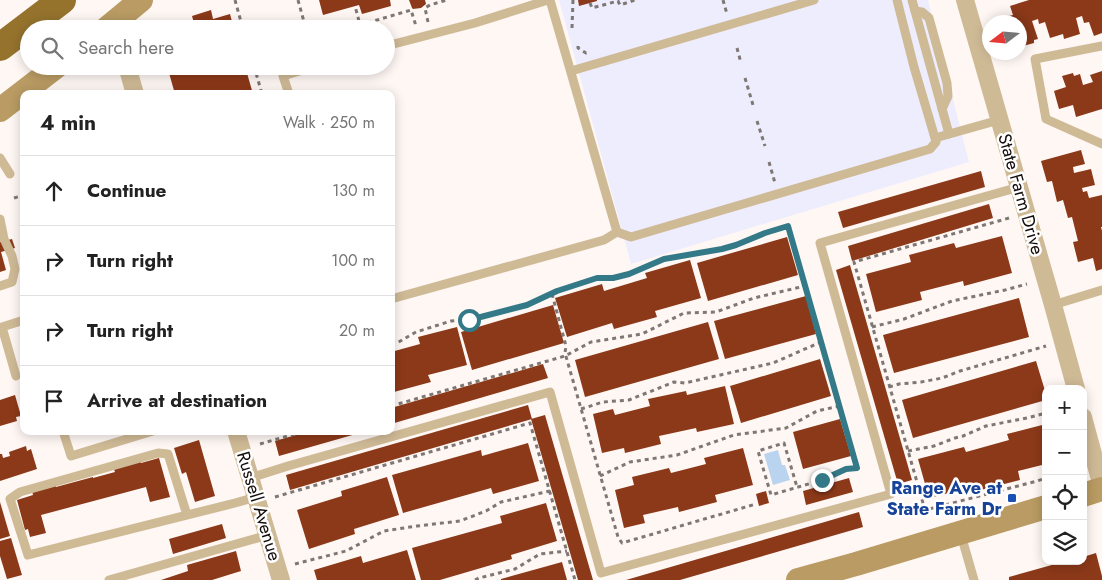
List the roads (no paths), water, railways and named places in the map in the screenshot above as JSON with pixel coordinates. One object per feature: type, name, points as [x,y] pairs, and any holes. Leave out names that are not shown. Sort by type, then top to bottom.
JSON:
[{"type":"highway","points":[[36,20],[62,0]]},
{"type":"highway","points":[[0,48],[20,33]]},
{"type":"street","points":[[120,20],[141,0]]},
{"type":"street","name":"State Farm Drive","points":[[965,0],[1075,385]]},
{"type":"street","points":[[26,90],[45,75]]},
{"type":"street","points":[[130,75],[134,90]]},
{"type":"street","points":[[0,110],[20,95]]},
{"type":"street","points":[[1086,430],[1102,488],[1087,494]]},
{"type":"street","name":"Russell Avenue","points":[[237,435],[281,580]]},
{"type":"street","points":[[798,580],[1042,508]]},
{"type":"lane","points":[[395,44],[475,23],[549,0],[617,232]]},
{"type":"lane","points":[[571,71],[814,0]]},
{"type":"lane","points":[[395,298],[604,240],[617,232],[631,236],[930,149],[936,142],[897,0]]},
{"type":"lane","points":[[912,0],[949,134]]},
{"type":"lane","points":[[1102,46],[1035,59],[1046,119],[1102,144]]},
{"type":"lane","points":[[286,75],[283,76],[288,90]]},
{"type":"lane","points":[[935,138],[999,120]]},
{"type":"lane","points":[[0,158],[10,174]]},
{"type":"lane","points":[[250,478],[550,392],[601,573],[891,494],[820,242],[1019,187]]},
{"type":"lane","points":[[0,219],[4,239],[12,256],[15,269],[12,282],[0,286]]},
{"type":"lane","points":[[1053,305],[1102,290]]},
{"type":"lane","points":[[16,376],[2,327],[20,321]]},
{"type":"lane","points":[[64,435],[70,456],[140,435]]},
{"type":"lane","points":[[188,515],[168,454],[158,453],[29,489],[20,492],[10,499],[28,556],[188,515],[256,497]]},
{"type":"lane","points":[[961,533],[974,580]]},
{"type":"lane","points":[[109,580],[268,535]]},
{"type":"water","points":[[778,450],[782,465],[785,465],[790,480],[773,485],[764,454]]},
{"type":"place","name":"Range Ave at State Farm Dr","points":[[1012,498]]}]
